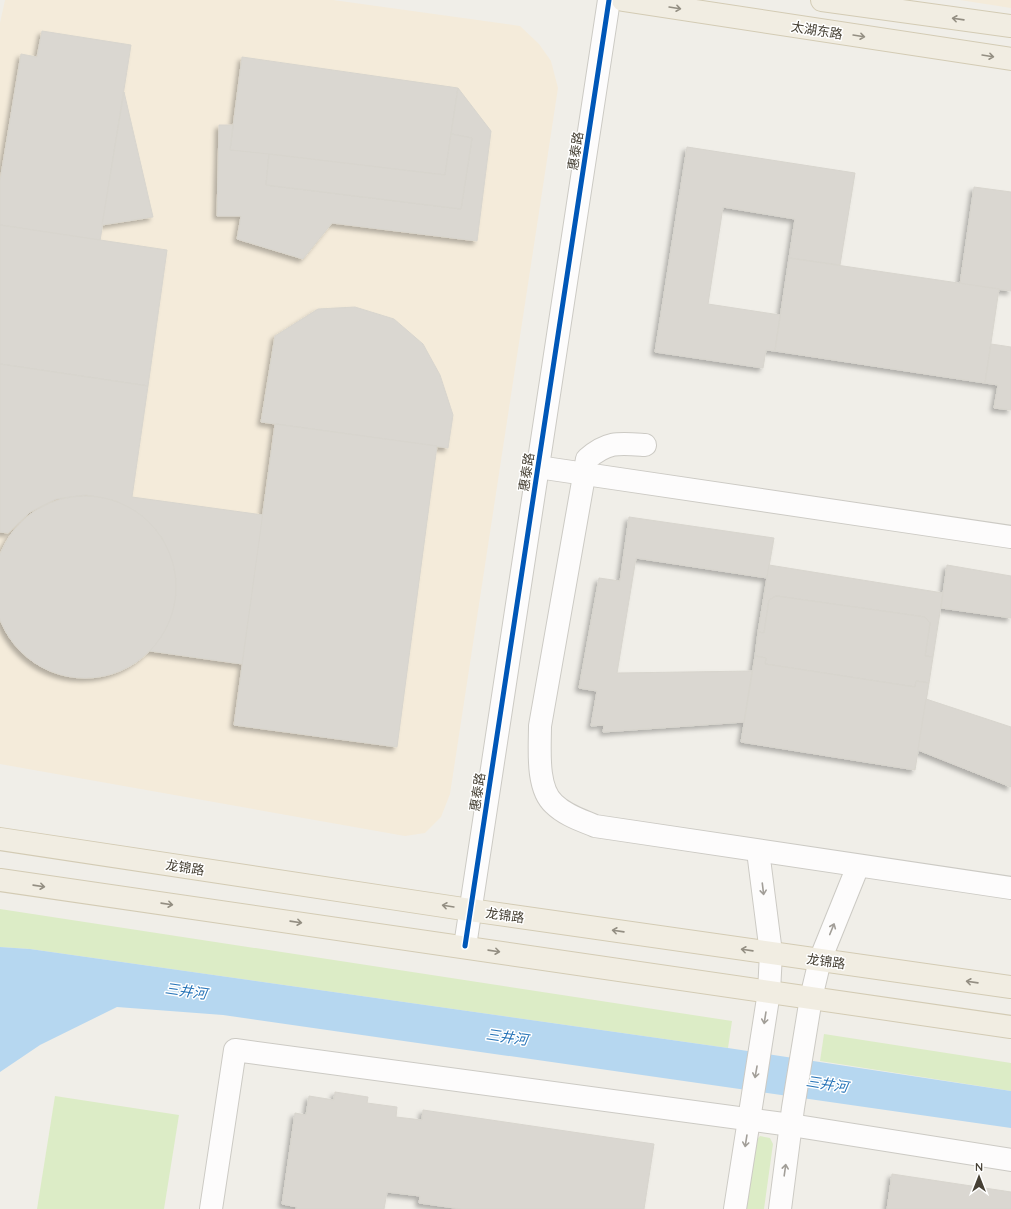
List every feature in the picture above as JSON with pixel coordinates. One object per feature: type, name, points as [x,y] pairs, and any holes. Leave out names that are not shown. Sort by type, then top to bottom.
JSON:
[{"type":"main road","name":"太湖东路","points":[[623,0],[1011,60]]},
{"type":"main road","points":[[822,0],[1011,26]]},
{"type":"main road","name":"龙锦路","points":[[0,839],[470,910],[1011,987]]},
{"type":"main road","points":[[0,880],[465,946],[1011,1027]]},
{"type":"street","name":"惠泰路","points":[[465,946],[609,0]]},
{"type":"street","points":[[645,445],[618,443],[598,449],[587,459],[583,474],[540,726],[539,758],[544,786],[553,804],[573,817],[596,826],[1011,888]]},
{"type":"street","points":[[538,467],[1011,537]]},
{"type":"street","points":[[735,1209],[769,992],[771,953],[758,851]]},
{"type":"street","points":[[780,1209],[792,1117],[811,998],[820,960],[858,866]]},
{"type":"street","points":[[211,1209],[236,1050],[750,1111],[792,1117],[1011,1160]]},
{"type":"shaded area","points":[[5,0],[333,0],[520,26],[539,44],[551,61],[558,88],[450,794],[441,817],[425,833],[405,836],[0,764],[0,23]]},
{"type":"shaded area","points":[[960,0],[1011,0],[1011,8]]},
{"type":"green space","points":[[0,909],[732,1021],[728,1048],[30,949],[0,947]]},
{"type":"green space","points":[[824,1034],[1011,1063],[1011,1091],[820,1061]]},
{"type":"green space","points":[[55,1096],[179,1115],[164,1209],[37,1209]]},
{"type":"green space","points":[[760,1136],[770,1138],[773,1144],[764,1209],[745,1209],[755,1142]]},
{"type":"water","name":"三井河","points":[[0,947],[30,949],[728,1048],[1011,1091],[1011,1128],[223,1015],[117,1007],[40,1045],[0,1072]]},
{"type":"building","points":[[42,31],[131,45],[100,241],[0,225],[0,181],[21,54],[37,57]]},
{"type":"building","points":[[242,57],[458,88],[445,175],[230,150]]},
{"type":"building","points":[[458,88],[491,131],[477,241],[332,223],[303,259],[237,239],[241,216],[217,216],[219,125],[233,125],[230,150],[269,154],[266,185],[461,209],[472,138],[451,134]]},
{"type":"building","points":[[124,92],[153,217],[102,225]]},
{"type":"building","points":[[451,134],[472,138],[461,209],[266,185],[269,154],[445,175]]},
{"type":"building","points":[[687,147],[855,173],[840,265],[789,258],[795,219],[723,207],[708,304],[780,315],[775,351],[766,350],[763,368],[655,352]]},
{"type":"building","points":[[974,187],[1011,192],[1011,291],[960,284]]},
{"type":"building","points":[[0,225],[167,250],[148,386],[0,364]]},
{"type":"building","points":[[789,258],[999,289],[985,383],[775,351]]},
{"type":"building","points":[[355,307],[394,319],[423,344],[440,375],[453,415],[448,448],[261,422],[275,336],[318,309]]},
{"type":"building","points":[[991,344],[1011,347],[1011,410],[994,408],[998,385],[985,383]]},
{"type":"building","points":[[0,364],[148,386],[132,497],[263,515],[242,664],[150,651],[167,626],[175,596],[173,566],[162,538],[142,516],[116,501],[86,495],[56,499],[30,512],[8,533],[0,532]]},
{"type":"building","points":[[275,424],[437,446],[397,747],[234,725]]},
{"type":"building","points":[[85,496],[103,498],[120,503],[143,517],[155,529],[169,552],[174,569],[176,587],[174,605],[169,622],[155,645],[143,657],[120,671],[103,676],[85,678],[67,676],[50,671],[27,657],[15,645],[1,622],[-4,605],[-6,587],[-4,569],[1,552],[15,529],[27,517],[50,503],[67,498]]},
{"type":"building","points":[[629,517],[774,538],[767,578],[636,558],[617,673],[752,671],[744,722],[603,732],[604,725],[591,726],[597,691],[579,688],[599,578],[620,581]]},
{"type":"building","points":[[769,565],[943,593],[933,657],[925,656],[930,623],[925,617],[776,596],[769,600],[764,633],[758,632]]},
{"type":"building","points":[[947,565],[1011,576],[1011,618],[941,608]]},
{"type":"building","points":[[776,596],[925,617],[930,623],[925,656],[933,657],[929,683],[916,681],[915,687],[765,664],[766,658],[755,656],[758,632],[764,633],[769,600]]},
{"type":"building","points":[[755,656],[766,658],[765,664],[915,687],[916,681],[929,683],[915,770],[741,742]]},
{"type":"building","points":[[926,699],[1011,727],[1011,787],[918,750]]},
{"type":"building","points":[[335,1092],[368,1097],[367,1103],[397,1107],[396,1117],[422,1120],[423,1110],[654,1144],[644,1209],[462,1209],[419,1203],[420,1196],[387,1192],[384,1209],[296,1209],[297,1207],[282,1204],[295,1113],[306,1115],[309,1096],[334,1100]]},
{"type":"building","points":[[892,1174],[1011,1192],[1011,1209],[887,1209]]},
{"type":"cycle path","points":[[465,946],[609,0]]}]
